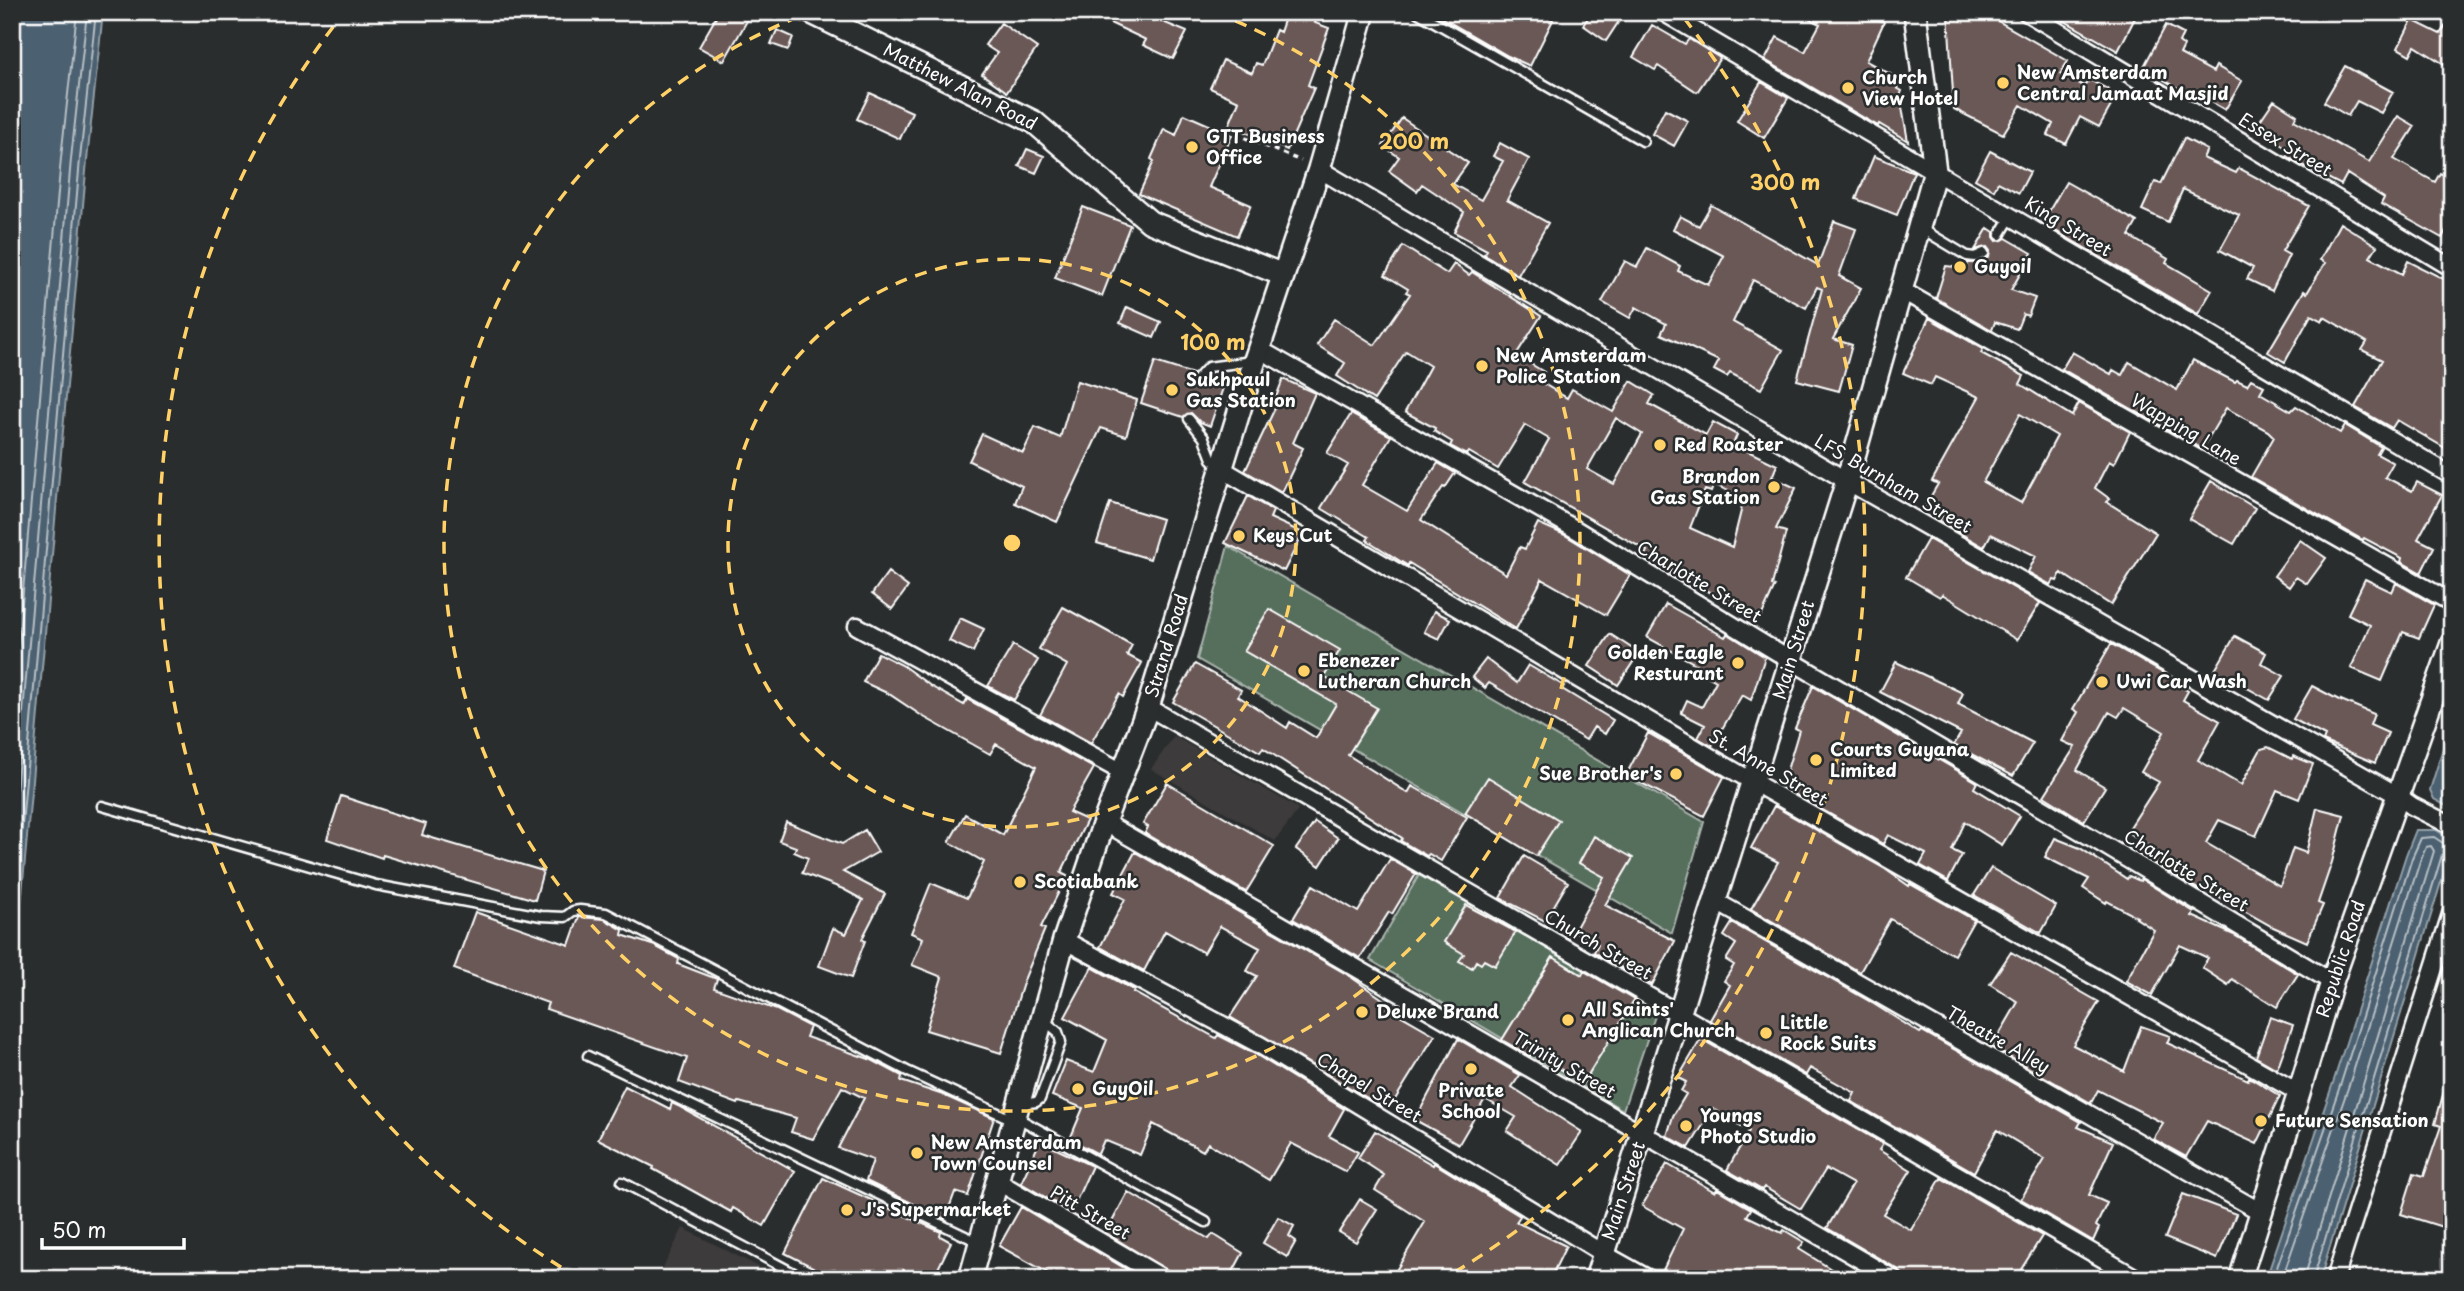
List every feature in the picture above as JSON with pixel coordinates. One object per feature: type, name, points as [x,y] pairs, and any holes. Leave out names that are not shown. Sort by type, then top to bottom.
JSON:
[{"type":"street","name":"Matthew Alan Road","points":[[810,12],[1034,122],[1150,222],[1283,275]]},
{"type":"street","name":"Strand Road","points":[[975,1277],[997,1181],[1064,940],[1104,822],[1148,707],[1257,355],[1319,169],[1364,12]]},
{"type":"street","name":"King Street","points":[[1663,12],[2452,476]]},
{"type":"street","name":"Main Street","points":[[1596,1279],[1847,481],[1935,171],[1915,12]]},
{"type":"street","name":"Essex Street","points":[[2026,12],[2452,268]]},
{"type":"street","name":"LFS Burnham Street","points":[[1319,169],[1847,481],[2397,794],[2412,806],[2452,826]]},
{"type":"street","name":"Wapping Lane","points":[[1901,290],[2452,603]]},
{"type":"street","name":"Charlotte Street","points":[[1257,355],[1575,528],[1790,660],[2332,982]]},
{"type":"street","name":"St. Anne Street","points":[[1222,469],[1753,782],[2299,1093]]},
{"type":"street","points":[[857,626],[1124,773]]},
{"type":"street","name":"Republic Road","points":[[2240,1279],[2332,982],[2452,643]]},
{"type":"street","name":"Church Street","points":[[1148,707],[2138,1279]]},
{"type":"street","name":"Trinity Street","points":[[1104,822],[1894,1279]]},
{"type":"street","name":"Theatre Alley","points":[[1715,901],[2261,1212]]},
{"type":"street","points":[[2335,1279],[2452,911]]},
{"type":"street","name":"Chapel Street","points":[[1064,940],[1251,1040],[1648,1279]]},
{"type":"street","name":"Pitt Street","points":[[997,1181],[1164,1279]]},
{"type":"lane","points":[[1417,12],[1643,141]]},
{"type":"lane","points":[[2000,235],[2012,216]]},
{"type":"lane","points":[[1919,228],[1967,256],[1975,257],[1984,253]]},
{"type":"lane","points":[[1199,377],[1208,367],[1257,355]]},
{"type":"lane","points":[[1189,419],[1204,438],[1212,459],[1222,469]]},
{"type":"lane","points":[[102,806],[376,885],[541,916],[565,917],[580,910],[606,913],[909,1072],[1016,1114],[1206,1222]]},
{"type":"lane","points":[[588,1056],[981,1244]]},
{"type":"lane","points":[[622,1182],[805,1279]]},
{"type":"path","points":[[1236,134],[1319,169]]},
{"type":"shaded area","points":[[1174,736],[1299,809],[1275,841],[1151,769]]},
{"type":"shaded area","points":[[683,1228],[782,1279],[657,1279]]},
{"type":"green space","points":[[1228,546],[1704,822],[1672,933],[1197,659]],"holes":[[[1269,609],[1339,650],[1315,692],[1244,651]]]},
{"type":"green space","points":[[1419,875],[1657,1010],[1623,1110],[1370,960]],"holes":[[[1553,957],[1631,1004],[1583,1083],[1505,1036]]]},
{"type":"water","points":[[12,12],[103,12],[87,160],[12,1006]]},
{"type":"water","points":[[2452,719],[2452,809],[2434,799],[2430,790]]},
{"type":"water","points":[[2416,830],[2436,830],[2450,839],[2449,856],[2320,1279],[2266,1279],[2334,1080],[2406,855]]},
{"type":"building","points":[[719,12],[752,12],[724,61],[699,47]]},
{"type":"building","points":[[1116,12],[1139,12],[1187,32],[1173,59],[1143,45],[1146,40],[1110,23]]},
{"type":"building","points":[[1287,12],[1304,12],[1317,17],[1315,23],[1329,28],[1308,85],[1314,88],[1287,150],[1229,125],[1239,101],[1210,88],[1223,60],[1252,73],[1256,63],[1262,65],[1276,30],[1280,32]]},
{"type":"building","points":[[1432,12],[1520,12],[1532,19],[1537,12],[1553,20],[1530,66]]},
{"type":"building","points":[[1592,12],[1625,12],[1606,41],[1583,25]]},
{"type":"building","points":[[1795,12],[1863,12],[1884,22],[1866,61],[1901,80],[1897,88],[1902,91],[1900,96],[1908,141],[1765,60],[1777,37],[1805,52],[1820,24]]},
{"type":"building","name":"New Amsterdam Central Jamaat Masjid","points":[[1948,12],[1982,12],[2068,61],[2060,74],[2084,86],[2090,80],[2109,90],[2104,99],[2112,104],[2099,127],[2080,117],[2066,144],[2048,135],[2053,124],[2021,105],[2003,134],[1954,109]]},
{"type":"building","points":[[2049,12],[2138,12],[2118,51]]},
{"type":"building","points":[[2452,16],[2452,69],[2415,46],[2410,55],[2398,48],[2412,20],[2440,34]]},
{"type":"building","points":[[1001,23],[1037,48],[1007,92],[982,74],[997,53],[985,45]]},
{"type":"building","points":[[1652,25],[1685,44],[1689,39],[1720,58],[1697,92],[1658,66],[1655,70],[1633,57]]},
{"type":"building","points":[[2166,25],[2183,34],[2179,42],[2184,46],[2180,54],[2213,72],[2216,66],[2242,81],[2225,110],[2196,93],[2194,97],[2143,68]]},
{"type":"building","points":[[777,30],[793,37],[788,50],[771,44]]},
{"type":"building","points":[[2345,66],[2393,92],[2381,113],[2357,101],[2348,116],[2324,102]]},
{"type":"building","points":[[1761,82],[1788,98],[1764,138],[1737,121]]},
{"type":"building","points":[[870,93],[912,112],[900,139],[857,119]]},
{"type":"building","points":[[2274,100],[2297,115],[2294,120],[2369,162],[2398,116],[2415,126],[2394,159],[2435,182],[2440,173],[2452,179],[2452,219],[2442,238],[2381,204],[2384,198],[2347,174],[2341,185],[2287,157],[2291,151],[2255,128]]},
{"type":"building","points":[[1665,109],[1688,121],[1674,146],[1652,134]]},
{"type":"building","points":[[1184,114],[1232,135],[1209,187],[1251,205],[1237,236],[1139,194],[1154,161],[1151,159],[1164,129],[1176,135]]},
{"type":"building","points":[[1402,118],[1468,163],[1453,184],[1481,200],[1503,161],[1493,156],[1500,143],[1529,159],[1507,200],[1548,223],[1518,275],[1484,254],[1487,250],[1454,232],[1464,212],[1422,184],[1417,191],[1389,171],[1399,157],[1383,146]]},
{"type":"building","points":[[2184,138],[2207,150],[2203,158],[2236,173],[2239,168],[2309,206],[2282,251],[2289,255],[2272,291],[2247,279],[2253,268],[2220,250],[2239,215],[2183,189],[2168,222],[2142,210],[2155,182],[2161,184]]},
{"type":"building","points":[[1027,149],[1044,156],[1036,173],[1019,166]]},
{"type":"building","points":[[1990,151],[2030,172],[2019,193],[1998,182],[1994,190],[1975,179]]},
{"type":"building","points":[[1874,156],[1914,172],[1897,215],[1856,199]]},
{"type":"building","points":[[2066,182],[2137,222],[2129,236],[2168,259],[2166,263],[2212,290],[2198,314],[2042,223]]},
{"type":"building","points":[[1711,205],[1818,265],[1834,221],[1856,229],[1839,276],[1861,288],[1833,339],[1852,345],[1839,391],[1797,380],[1822,289],[1817,287],[1806,308],[1753,280],[1733,322],[1783,350],[1761,389],[1730,373],[1727,377],[1714,370],[1719,361],[1661,334],[1666,324],[1636,307],[1630,318],[1602,302],[1625,261],[1637,267],[1647,248],[1680,266],[1678,271],[1708,285],[1724,256],[1673,229],[1680,216],[1699,226]]},
{"type":"building","points":[[1083,207],[1130,225],[1102,296],[1055,278]]},
{"type":"building","points":[[2340,223],[2377,246],[2370,257],[2402,274],[2408,261],[2452,283],[2452,452],[2397,420],[2392,428],[2355,407],[2382,360],[2362,350],[2367,342],[2324,317],[2322,321],[2311,315],[2285,362],[2268,352],[2304,291],[2307,293],[2325,263],[2320,260]]},
{"type":"building","points":[[1988,228],[1994,232],[1997,241],[2006,238],[2032,253],[2011,290],[2035,298],[2028,316],[2023,314],[2017,329],[1995,322],[1992,330],[1936,298],[1946,266],[1965,268],[1968,263],[1977,263],[1989,257],[1990,251],[1987,247],[1975,250]]},
{"type":"building","points":[[1403,246],[1447,274],[1454,264],[1469,275],[1472,272],[1541,316],[1516,355],[1544,372],[1539,381],[1567,398],[1572,389],[1613,412],[1631,381],[1654,395],[1649,404],[1706,435],[1713,422],[1737,435],[1733,444],[1777,465],[1772,477],[1796,488],[1776,529],[1786,532],[1772,585],[1775,586],[1761,617],[1670,573],[1672,570],[1645,555],[1647,551],[1525,482],[1549,439],[1525,425],[1498,469],[1469,452],[1467,455],[1450,446],[1452,442],[1434,431],[1435,428],[1405,412],[1430,366],[1406,351],[1374,400],[1337,376],[1345,363],[1317,345],[1334,319],[1375,345],[1410,294],[1406,292],[1408,289],[1385,275]],"holes":[[[1616,418],[1642,434],[1614,484],[1587,469]],[[1714,484],[1744,499],[1732,547],[1690,528],[1705,490],[1711,492]]]},
{"type":"building","points":[[1127,307],[1161,322],[1154,338],[1120,323]]},
{"type":"building","points":[[1929,318],[1983,349],[1981,353],[2024,376],[2020,384],[2072,416],[2079,403],[2130,432],[2114,464],[2109,461],[2095,488],[2110,499],[2107,502],[2156,533],[2111,605],[2061,573],[2051,585],[2028,572],[2036,556],[1991,534],[1984,547],[1939,521],[1942,516],[1925,506],[1938,484],[1932,481],[1979,397],[1935,377],[1931,385],[1903,373]],"holes":[[[2020,414],[2057,436],[2021,503],[1983,482]]]},
{"type":"building","points":[[2072,352],[2111,374],[2113,370],[2122,375],[2129,362],[2177,390],[2193,360],[2235,382],[2237,380],[2247,385],[2251,379],[2264,386],[2260,393],[2291,411],[2296,406],[2340,433],[2345,425],[2381,447],[2377,454],[2393,463],[2385,477],[2412,491],[2417,482],[2442,495],[2418,539],[2434,547],[2421,573],[2401,562],[2402,558],[2364,538],[2363,540],[2251,477],[2274,437],[2268,431],[2226,408],[2202,449],[2062,369]]},
{"type":"building","points":[[1155,362],[1193,374],[1193,380],[1197,383],[1206,379],[1224,385],[1210,426],[1200,422],[1191,413],[1183,417],[1141,403]]},
{"type":"building","points":[[1283,379],[1315,393],[1293,443],[1303,448],[1282,492],[1245,471],[1276,406],[1273,405]]},
{"type":"building","points":[[1077,381],[1137,400],[1126,436],[1101,428],[1057,522],[1015,503],[1022,486],[969,461],[982,434],[1023,453],[1035,427],[1060,438]]},
{"type":"building","points":[[1351,414],[1391,436],[1362,485],[1407,511],[1438,463],[1455,473],[1421,520],[1506,574],[1520,547],[1525,549],[1538,523],[1565,535],[1630,575],[1606,615],[1542,579],[1516,629],[1409,563],[1408,566],[1367,540],[1369,537],[1321,508],[1348,465],[1327,453]]},
{"type":"building","points":[[2211,481],[2255,508],[2234,544],[2189,519]]},
{"type":"building","points":[[1248,496],[1273,511],[1270,518],[1303,533],[1284,571],[1225,543]]},
{"type":"building","points":[[1110,503],[1162,519],[1150,559],[1097,543]]},
{"type":"building","points":[[1928,539],[2040,603],[2017,640],[1942,594],[1940,597],[1906,577]]},
{"type":"building","points":[[2300,540],[2326,558],[2307,584],[2296,577],[2289,587],[2274,576]]},
{"type":"building","points":[[888,572],[908,587],[892,609],[872,594]]},
{"type":"building","points":[[2365,579],[2392,592],[2396,583],[2434,605],[2419,638],[2403,632],[2382,681],[2351,668],[2370,625],[2348,614]]},
{"type":"building","points":[[1666,604],[1725,637],[1730,635],[1765,657],[1751,700],[1742,695],[1712,746],[1698,738],[1705,725],[1681,713],[1687,700],[1702,707],[1716,681],[1706,675],[1708,671],[1647,637]]},
{"type":"building","points":[[1063,607],[1132,645],[1127,655],[1142,663],[1123,697],[1119,694],[1091,743],[1040,715],[1067,665],[1039,649]]},
{"type":"building","points":[[1269,609],[1340,650],[1324,677],[1377,708],[1348,755],[1408,793],[1412,786],[1467,817],[1441,861],[1401,841],[1402,838],[1263,748],[1260,752],[1173,702],[1195,664],[1241,690],[1238,696],[1287,728],[1290,722],[1316,738],[1336,704],[1244,651]]},
{"type":"building","points":[[1434,611],[1450,619],[1439,639],[1424,632]]},
{"type":"building","points":[[960,618],[984,629],[973,652],[949,641]]},
{"type":"building","points":[[1610,634],[1639,653],[1618,685],[1589,666]]},
{"type":"building","points":[[2235,636],[2266,653],[2261,663],[2284,676],[2269,700],[2215,670]]},
{"type":"building","points":[[2111,644],[2168,676],[2167,678],[2188,691],[2183,700],[2220,721],[2198,760],[2241,785],[2261,749],[2268,747],[2292,759],[2293,756],[2313,764],[2299,799],[2277,790],[2256,836],[2219,820],[2206,843],[2280,886],[2293,848],[2306,853],[2317,808],[2344,815],[2318,903],[2323,905],[2307,942],[2271,926],[2207,890],[2205,893],[2151,861],[2157,851],[2127,832],[2159,782],[2141,772],[2164,732],[2124,708],[2118,717],[2109,712],[2077,770],[2105,787],[2084,821],[2044,796],[2075,747],[2062,741],[2078,712],[2073,709]]},
{"type":"building","points":[[1013,645],[1038,660],[1014,700],[988,686]]},
{"type":"building","points":[[878,653],[902,665],[932,687],[964,705],[967,699],[1094,768],[1069,812],[1087,820],[1061,873],[1067,876],[1041,927],[1045,929],[1024,980],[1001,1053],[926,1030],[942,977],[912,965],[923,938],[911,933],[931,883],[967,898],[984,862],[949,842],[965,814],[1003,835],[1036,767],[996,744],[990,754],[889,694],[863,682]]},
{"type":"building","points":[[1486,659],[1517,683],[1528,665],[1613,720],[1605,734],[1594,727],[1586,740],[1489,683],[1485,688],[1472,677]]},
{"type":"building","points":[[1896,662],[1963,693],[1958,704],[2033,743],[2013,776],[1954,745],[1961,733],[1880,692]]},
{"type":"building","points":[[1813,686],[1977,782],[1974,788],[2020,816],[2002,845],[1965,822],[1952,850],[1962,855],[1948,881],[1920,865],[1926,854],[1888,835],[1883,844],[1782,787],[1799,730],[1795,728]]},
{"type":"building","points":[[2312,686],[2374,714],[2370,725],[2388,733],[2375,763],[2323,741],[2325,736],[2293,719]]},
{"type":"building","name":"Sue Brother's","points":[[1648,733],[1724,777],[1704,816],[1626,775]]},
{"type":"building","points":[[1488,777],[1559,820],[1536,856],[1465,813]]},
{"type":"building","points":[[1167,783],[1274,846],[1246,892],[1145,833],[1148,827],[1143,824]]},
{"type":"building","points":[[341,796],[426,824],[422,835],[543,871],[535,900],[383,855],[382,858],[327,839]]},
{"type":"building","points":[[1774,806],[1885,869],[1909,886],[1910,884],[1974,920],[1954,955],[1890,919],[1860,972],[1751,909],[1778,862],[1751,848]]},
{"type":"building","points":[[786,822],[842,844],[865,830],[878,852],[843,872],[885,894],[862,939],[865,941],[851,978],[819,966],[833,928],[846,934],[863,900],[802,873],[808,858],[794,852],[796,847],[779,841]]},
{"type":"building","points":[[1315,822],[1338,838],[1320,866],[1296,849]]},
{"type":"building","points":[[1594,836],[1633,858],[1605,905],[1675,941],[1652,985],[1594,952],[1598,944],[1574,931],[1604,877],[1579,863]]},
{"type":"building","points":[[2055,838],[2080,848],[2127,879],[2129,876],[2140,881],[2141,879],[2194,912],[2192,916],[2234,935],[2298,974],[2277,1007],[2232,979],[2228,985],[2202,968],[2208,958],[2180,945],[2152,995],[2126,981],[2154,930],[2137,917],[2107,901],[2106,903],[2083,888],[2089,879],[2045,857]]},
{"type":"building","points":[[1135,852],[1348,975],[1390,1004],[1388,1008],[1435,1035],[1391,1106],[1384,1102],[1381,1106],[1230,1017],[1257,976],[1247,971],[1260,948],[1220,926],[1204,953],[1165,931],[1144,971],[1100,947],[1125,899],[1113,893]]},
{"type":"building","points":[[1524,856],[1568,882],[1545,921],[1500,898]]},
{"type":"building","points":[[1390,859],[1416,874],[1392,914],[1389,912],[1360,958],[1293,919],[1313,885],[1358,912]]},
{"type":"building","points":[[1991,868],[2056,906],[2041,933],[1974,895]]},
{"type":"building","points":[[1466,905],[1516,932],[1495,966],[1484,960],[1481,964],[1476,961],[1472,968],[1459,961],[1464,954],[1444,942]]},
{"type":"building","points":[[475,912],[569,945],[579,917],[604,919],[623,930],[622,935],[655,946],[679,959],[678,964],[717,979],[714,988],[777,1010],[810,1027],[806,1037],[872,1060],[902,1076],[901,1081],[943,1095],[994,1118],[968,1196],[955,1192],[945,1219],[866,1181],[873,1160],[838,1148],[864,1098],[842,1087],[813,1139],[791,1132],[796,1118],[739,1102],[738,1104],[679,1082],[687,1058],[546,1009],[548,1003],[454,969]]},
{"type":"building","points":[[1732,923],[1920,1033],[1922,1031],[2081,1122],[2078,1127],[2113,1142],[2089,1195],[2107,1203],[2096,1226],[2099,1228],[2093,1241],[2021,1199],[2045,1159],[1997,1130],[1974,1172],[1851,1101],[1855,1093],[1810,1068],[1806,1075],[1710,1020],[1730,985],[1724,981],[1734,965],[1726,960],[1736,944],[1724,936]]},
{"type":"building","points":[[2011,952],[2099,1002],[2073,1045],[2124,1071],[2141,1026],[2170,1036],[2167,1043],[2248,1080],[2249,1077],[2280,1096],[2257,1144],[2207,1121],[2186,1157],[2153,1139],[2163,1123],[2098,1090],[2091,1103],[1992,1047],[2018,1002],[1990,984]]},
{"type":"building","name":"All Saints' Anglican Church","points":[[1553,957],[1582,975],[1584,971],[1634,1000],[1583,1083],[1533,1052],[1530,1056],[1502,1040]]},
{"type":"building","points":[[1092,967],[1216,1038],[1218,1035],[1255,1054],[1344,1109],[1329,1136],[1358,1152],[1346,1172],[1291,1143],[1269,1180],[1208,1143],[1203,1151],[1153,1124],[1140,1155],[1104,1140],[1098,1154],[1070,1139],[1083,1108],[1052,1096],[1066,1061],[1094,1072],[1107,1040],[1065,1017]]},
{"type":"building","points":[[2270,1017],[2293,1025],[2277,1069],[2256,1057]]},
{"type":"building","points":[[1458,1039],[1520,1075],[1512,1087],[1582,1132],[1560,1165],[1507,1131],[1516,1117],[1485,1099],[1459,1144],[1415,1120]]},
{"type":"building","points":[[1701,1039],[1883,1144],[1879,1150],[1911,1170],[1883,1214],[1911,1230],[1941,1178],[2042,1236],[2015,1279],[1904,1279],[1899,1270],[1827,1228],[1853,1184],[1826,1169],[1801,1209],[1764,1187],[1762,1190],[1727,1170],[1749,1131],[1713,1109],[1689,1148],[1667,1136],[1673,1116],[1686,1094],[1681,1091],[1686,1082],[1678,1078]]},
{"type":"building","points":[[2447,1080],[2452,1081],[2452,1230],[2401,1214],[2414,1173],[2424,1176],[2441,1126],[2435,1124]]},
{"type":"building","points":[[625,1086],[670,1109],[672,1103],[678,1106],[795,1171],[764,1226],[733,1208],[731,1212],[653,1169],[654,1167],[598,1139]]},
{"type":"building","points":[[1375,1131],[1433,1165],[1434,1163],[1520,1216],[1516,1222],[1566,1246],[1550,1279],[1391,1279],[1425,1222],[1375,1190],[1384,1175],[1358,1158]]},
{"type":"building","points":[[1040,1141],[1092,1166],[1071,1212],[1021,1183]]},
{"type":"building","points":[[1667,1164],[1751,1209],[1747,1216],[1782,1233],[1784,1230],[1804,1242],[1799,1249],[1847,1279],[1676,1279],[1662,1272],[1683,1229],[1642,1206]]},
{"type":"building","name":"J's Supermarket","points":[[823,1178],[941,1232],[940,1236],[951,1242],[933,1279],[836,1279],[785,1253]]},
{"type":"building","points":[[1128,1192],[1209,1239],[1213,1234],[1243,1253],[1229,1279],[1181,1279],[1106,1233]]},
{"type":"building","points":[[2183,1194],[2236,1214],[2217,1259],[2165,1238]]},
{"type":"building","points":[[1360,1199],[1377,1209],[1356,1242],[1339,1232]]},
{"type":"building","points":[[1021,1207],[1131,1272],[1128,1279],[1059,1279],[999,1246]]},
{"type":"building","points":[[1278,1217],[1294,1226],[1289,1236],[1296,1241],[1287,1257],[1263,1243]]},
{"type":"place","name":"New Amsterdam Central Jamaat Masjid","points":[[2003,83]]},
{"type":"place","name":"Church View Hotel","points":[[1848,88]]},
{"type":"place","name":"GTT Business Office","points":[[1192,147]]},
{"type":"place","name":"Guyoil","points":[[1960,267]]},
{"type":"place","name":"New Amsterdam Police Station","points":[[1482,366]]},
{"type":"place","name":"Sukhpaul Gas Station","points":[[1172,390]]},
{"type":"place","name":"Red Roaster","points":[[1660,445]]},
{"type":"place","name":"Brandon Gas Station","points":[[1774,487]]},
{"type":"place","name":"Keys Cut","points":[[1239,536]]},
{"type":"place","name":"Golden Eagle Resturant","points":[[1738,663]]},
{"type":"place","name":"Ebenezer Lutheran Church","points":[[1304,671]]},
{"type":"place","name":"Uwi Car Wash","points":[[2102,682]]},
{"type":"place","name":"Courts Guyana Limited","points":[[1816,760]]},
{"type":"place","name":"Sue Brother's","points":[[1676,774]]},
{"type":"place","name":"Scotiabank","points":[[1020,882]]},
{"type":"place","name":"Deluxe Brand","points":[[1362,1012]]},
{"type":"place","name":"All Saints' Anglican Church","points":[[1568,1020]]},
{"type":"place","name":"Little Rock Suits","points":[[1766,1033]]},
{"type":"place","name":"Private School","points":[[1471,1069]]},
{"type":"place","name":"GuyOil","points":[[1078,1089]]},
{"type":"place","name":"Future Sensation","points":[[2261,1121]]},
{"type":"place","name":"Youngs Photo Studio","points":[[1686,1126]]},
{"type":"place","name":"New Amsterdam Town Counsel","points":[[917,1153]]},
{"type":"place","name":"J's Supermarket","points":[[847,1210]]}]
